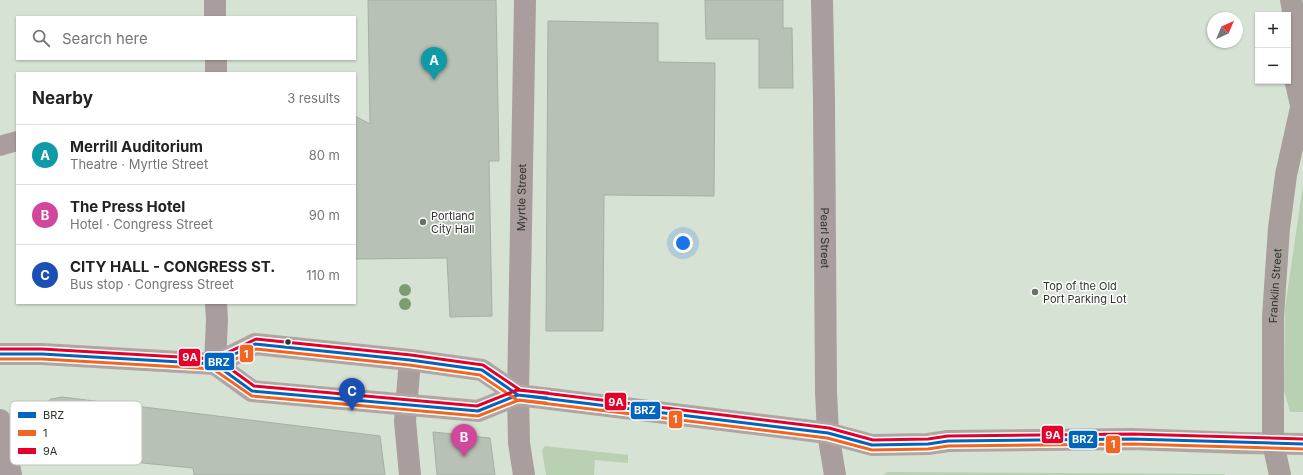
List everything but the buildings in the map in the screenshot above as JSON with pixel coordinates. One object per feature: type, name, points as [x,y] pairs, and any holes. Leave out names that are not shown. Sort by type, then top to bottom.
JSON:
[{"type":"main road","points":[[1291,0],[1293,10],[1293,70],[1302,102]]},
{"type":"main road","name":"Franklin Street","points":[[1280,475],[1273,443],[1273,317],[1279,228],[1286,175],[1302,102]]},
{"type":"main road","points":[[0,354],[42,354],[215,364],[255,344],[410,360],[482,370],[518,395],[828,433],[872,445],[928,444],[948,441],[1132,439],[1240,444],[1303,444]]},
{"type":"main road","points":[[215,364],[252,391],[478,411],[518,395]]},
{"type":"street","points":[[215,0],[216,16]]},
{"type":"street","name":"Myrtle Street","points":[[524,475],[519,443],[518,395],[525,0]]},
{"type":"street","name":"Pearl Street","points":[[822,0],[826,392],[828,433],[835,475]]},
{"type":"street","points":[[216,60],[216,72]]},
{"type":"street","points":[[0,146],[16,141]]},
{"type":"street","points":[[215,364],[217,320],[216,304]]},
{"type":"street","points":[[410,360],[405,405],[410,475]]},
{"type":"street","points":[[0,420],[11,475]]},
{"type":"green space","points":[[1303,185],[1303,412],[1290,412],[1284,390],[1285,308]]},
{"type":"green space","points":[[545,446],[628,455],[628,463],[595,460],[594,475],[546,475],[542,450]]},
{"type":"green space","points":[[887,472],[1224,474],[1226,475],[883,475]]},
{"type":"transit line","name":"9A","points":[[0,349],[42,349],[214,359],[256,339],[411,355],[483,365],[520,390],[829,428],[873,440],[928,439],[948,436],[1132,434],[1303,439]]},
{"type":"transit line","name":"BRZ","points":[[0,354],[42,354],[215,364],[255,344],[410,360],[482,370],[518,395],[828,433],[872,445],[928,444],[948,441],[1132,439],[1303,444]]},
{"type":"transit line","name":"1","points":[[0,359],[42,359],[215,369],[256,349],[409,365],[480,375],[517,400],[827,438],[872,450],[928,449],[948,446],[1132,444],[1303,449]]},
{"type":"transit line","name":"9A","points":[[184,357],[217,359],[254,386],[477,406],[517,390],[548,393]]},
{"type":"transit line","name":"BRZ","points":[[184,362],[215,364],[252,391],[478,411],[518,395],[547,398]]},
{"type":"transit line","name":"1","points":[[184,367],[213,369],[252,396],[478,416],[519,400],[546,403]]},
{"type":"place","name":"Merrill Auditorium","points":[[434,80]]},
{"type":"place","name":"Portland City Hall","points":[[423,222]]},
{"type":"place","name":"Top of the Old Port Parking Lot","points":[[1035,292]]},
{"type":"place","name":"CITY HALL - CONGRESS ST.","points":[[352,411]]},
{"type":"place","name":"The Press Hotel","points":[[464,457]]}]
